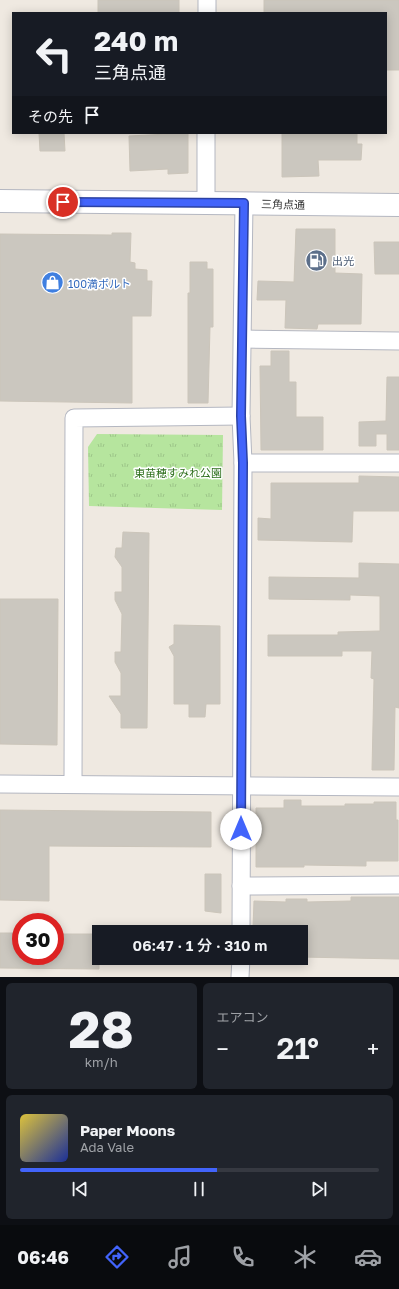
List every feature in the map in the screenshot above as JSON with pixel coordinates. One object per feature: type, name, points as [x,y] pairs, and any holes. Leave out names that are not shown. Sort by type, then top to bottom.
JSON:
[{"type":"street","points":[[207,0],[207,12]]},
{"type":"street","points":[[206,134],[206,203]]},
{"type":"street","name":"三角点通","points":[[0,201],[399,205]]},
{"type":"street","points":[[241,925],[243,463],[241,416],[244,203]]},
{"type":"street","points":[[243,339],[399,341]]},
{"type":"street","points":[[72,784],[74,418],[241,416]]},
{"type":"street","points":[[243,463],[399,463]]},
{"type":"street","points":[[0,784],[399,787]]},
{"type":"street","points":[[241,886],[399,885]]},
{"type":"street","points":[[240,977],[241,965]]},
{"type":"green space","name":"東苗穂すみれ公園","points":[[97,434],[223,435],[222,510],[89,506],[88,447]]},
{"type":"building","points":[[98,0],[179,0],[179,12],[98,12]]},
{"type":"building","points":[[264,0],[399,0],[399,70],[387,70],[387,12],[264,12]]},
{"type":"building","points":[[39,134],[64,134],[65,151],[40,151]]},
{"type":"building","points":[[188,134],[188,173],[168,174],[168,169],[130,171],[129,136]]},
{"type":"building","points":[[282,134],[357,134],[357,144],[362,144],[361,160],[318,160],[319,176],[282,177]]},
{"type":"building","points":[[296,229],[335,229],[335,273],[362,274],[361,324],[318,324],[317,329],[285,328],[286,300],[257,300],[258,281],[294,282]]},
{"type":"building","name":"100満ボルト","points":[[112,233],[131,233],[130,262],[135,263],[135,269],[147,270],[147,281],[152,281],[151,316],[132,316],[132,403],[0,401],[0,234],[112,235]]},
{"type":"building","points":[[374,242],[399,242],[399,274],[375,274]]},
{"type":"building","points":[[190,262],[207,262],[207,269],[213,269],[213,327],[210,327],[208,403],[188,403],[188,293],[190,293]]},
{"type":"building","points":[[271,351],[289,351],[289,382],[296,382],[296,417],[323,417],[323,450],[261,450],[260,366],[271,366]]},
{"type":"building","points":[[387,377],[399,377],[399,450],[387,450],[387,434],[376,434],[376,446],[359,446],[359,422],[386,421]]},
{"type":"building","points":[[359,476],[399,477],[399,511],[353,511],[352,542],[258,540],[258,518],[271,519],[271,483],[359,483]]},
{"type":"building","points":[[123,532],[149,533],[147,728],[121,728],[121,714],[109,696],[121,696],[121,673],[115,662],[115,652],[121,652],[122,614],[115,600],[115,592],[122,592],[122,567],[115,557],[116,548],[122,548]]},
{"type":"building","points":[[359,563],[399,564],[399,708],[395,707],[394,770],[372,770],[374,679],[371,678],[372,651],[342,651],[342,656],[268,656],[268,635],[338,635],[338,632],[380,631],[380,596],[350,595],[350,600],[269,599],[269,577],[359,578]]},
{"type":"building","points":[[0,599],[58,599],[57,745],[0,744]]},
{"type":"building","points":[[174,625],[220,626],[220,704],[206,704],[205,717],[189,717],[189,704],[174,704],[174,656],[169,647],[174,644]]},
{"type":"building","points":[[284,800],[301,800],[301,806],[345,806],[345,804],[396,802],[396,820],[398,820],[398,861],[366,861],[366,866],[304,865],[304,867],[256,867],[256,808],[284,808]]},
{"type":"building","points":[[0,810],[211,812],[211,847],[49,846],[49,901],[0,900]]},
{"type":"building","points":[[205,874],[221,874],[221,913],[205,911]]},
{"type":"building","points":[[351,897],[399,897],[399,959],[308,957],[308,925],[253,925],[254,901],[286,902],[286,899],[307,899],[307,902],[351,901]]},
{"type":"building","points":[[0,933],[12,933],[12,965],[64,965],[64,934],[92,934],[92,965],[99,965],[99,969],[0,968]]},
{"type":"place","name":"出光","points":[[317,260]]},
{"type":"place","name":"100満ボルト","points":[[52,283]]},
{"type":"route","points":[[63,202],[244,203],[241,416],[243,463],[241,829]]}]
